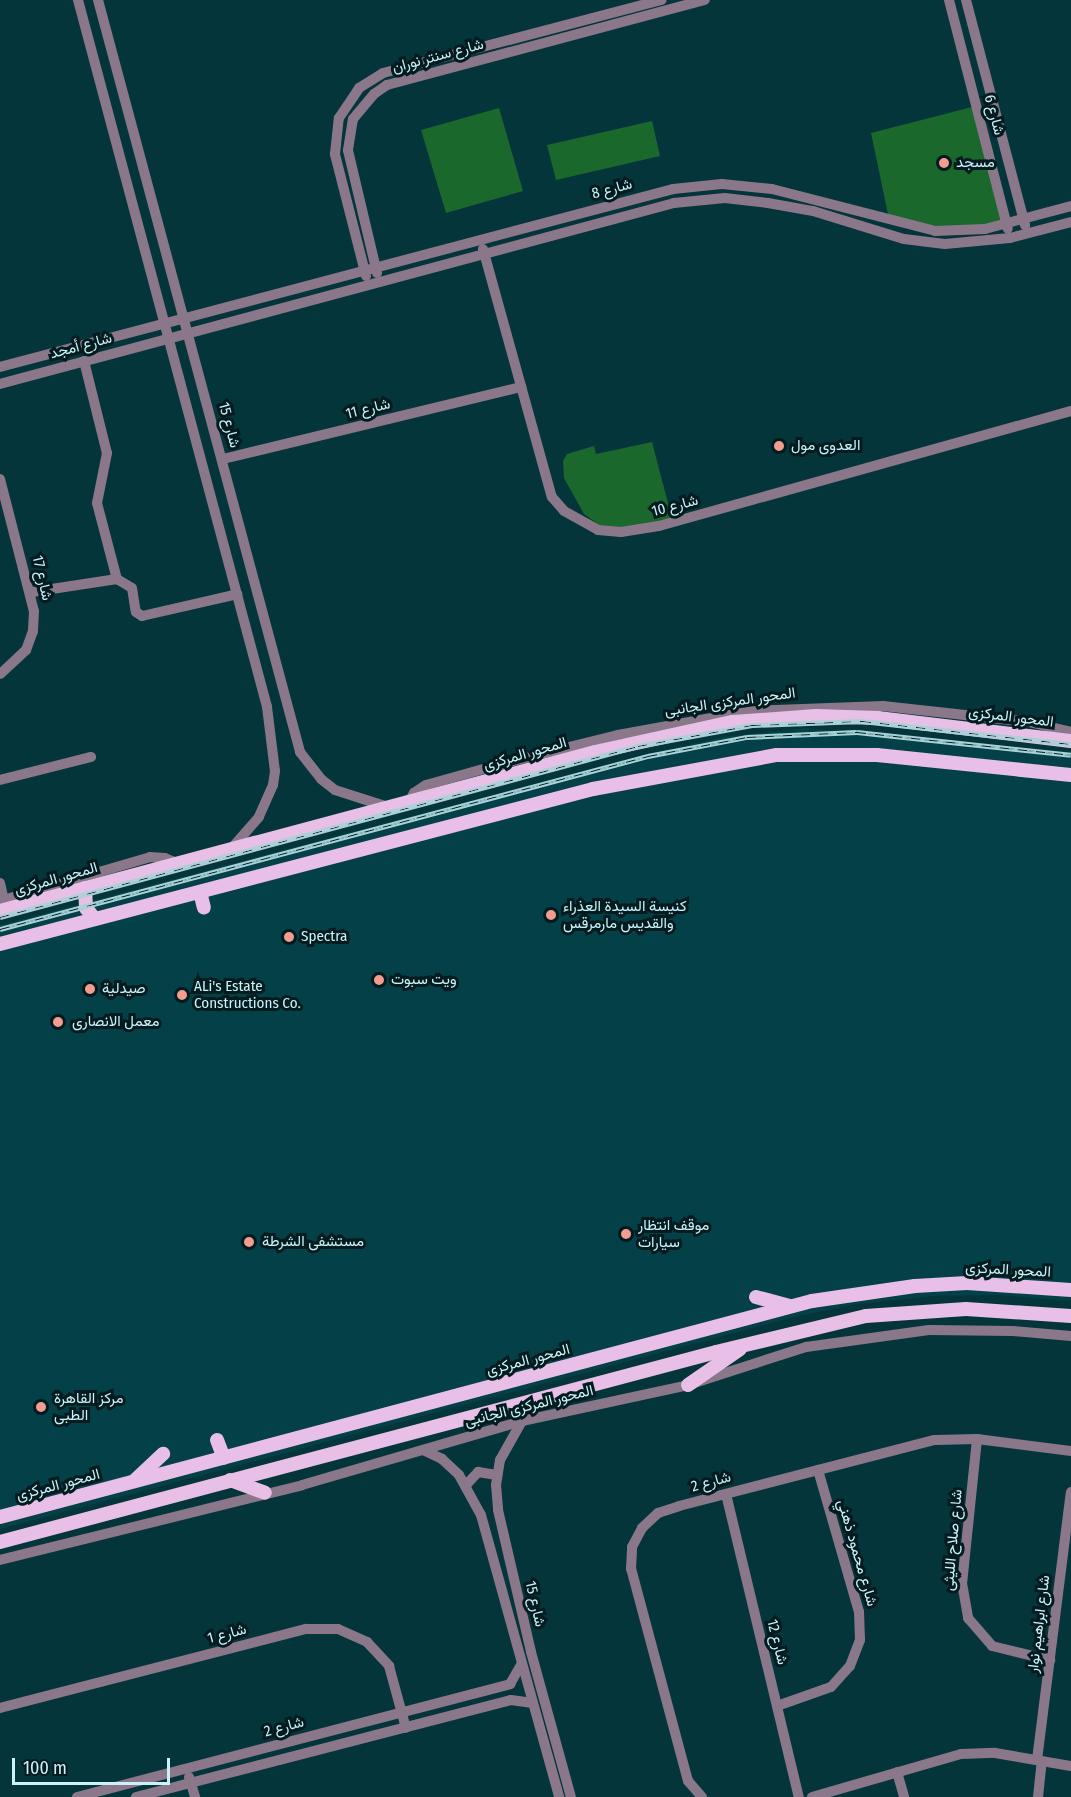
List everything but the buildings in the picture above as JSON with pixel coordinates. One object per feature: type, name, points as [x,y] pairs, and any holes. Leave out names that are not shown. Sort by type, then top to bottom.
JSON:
[{"type":"main road","name":"المحور المركزى","points":[[2,904],[85,888],[407,805],[629,743],[753,719],[878,718],[1071,741]]},
{"type":"main road","points":[[0,944],[593,789],[777,755],[857,754],[1071,775]]},
{"type":"main road","points":[[85,888],[86,908],[95,919]]},
{"type":"main road","points":[[200,892],[204,908]]},
{"type":"main road","name":"المحور المركزى","points":[[0,1517],[791,1307],[915,1286],[1008,1284],[1071,1290]]},
{"type":"main road","points":[[756,1298],[791,1307]]},
{"type":"main road","points":[[0,1542],[747,1344],[866,1316],[916,1311],[989,1310],[1071,1316]]},
{"type":"main road","points":[[688,1385],[747,1344]]},
{"type":"main road","points":[[217,1440],[224,1458]]},
{"type":"main road","points":[[132,1482],[163,1454]]},
{"type":"main road","points":[[230,1480],[265,1493]]},
{"type":"street","points":[[78,0],[267,707],[275,771],[265,806],[230,850]]},
{"type":"street","name":"شارع 15","points":[[98,0],[300,752],[315,772],[335,790],[391,808]]},
{"type":"street","name":"شارع سنتر نوران","points":[[368,285],[335,145],[339,118],[359,88],[383,72],[662,0]]},
{"type":"street","name":"شارع سنتر نوران","points":[[380,282],[348,150],[353,119],[374,94],[387,86],[705,0]]},
{"type":"street","name":"شارع 6","points":[[949,0],[1010,238]]},
{"type":"street","name":"شارع 6","points":[[966,0],[1027,234]]},
{"type":"street","name":"شارع 8","points":[[165,322],[673,189],[723,184],[795,193],[934,231],[960,232],[1007,224],[1071,206]]},
{"type":"street","name":"شارع 8","points":[[169,338],[674,203],[725,198],[813,211],[921,242],[971,243],[1010,238],[1071,222]]},
{"type":"street","name":"شارع 10","points":[[480,240],[552,497],[580,523],[598,530],[621,532],[659,526],[1071,411]]},
{"type":"street","name":"شارع أمجد","points":[[0,367],[165,322]]},
{"type":"street","name":"شارع أمجد","points":[[0,384],[169,338]]},
{"type":"street","points":[[84,361],[107,453],[97,503],[117,579]]},
{"type":"street","name":"شارع 11","points":[[223,459],[520,387]]},
{"type":"street","name":"شارع 17","points":[[0,479],[32,592],[33,632],[26,650],[0,674]]},
{"type":"street","points":[[32,592],[117,579],[132,588],[136,612],[142,616],[238,594]]},
{"type":"street","name":"المحور المركزى الجانبى","points":[[407,805],[414,793],[426,785],[505,763],[618,735],[750,711],[883,706],[1029,722],[1071,732]]},
{"type":"street","points":[[0,780],[91,757]]},
{"type":"street","points":[[0,883],[2,904],[150,857],[165,858],[178,864]]},
{"type":"street","name":"المحور المركزى الجانبى","points":[[0,1560],[265,1493],[522,1421],[688,1385],[806,1347],[888,1334],[971,1329],[1071,1336]]},
{"type":"street","name":"شارع 15","points":[[522,1421],[510,1436],[498,1475],[503,1535],[559,1797]]},
{"type":"street","name":"شارع 2","points":[[702,1797],[688,1781],[631,1569],[632,1547],[642,1528],[658,1514],[914,1444],[977,1439],[1071,1451]]},
{"type":"street","name":"شارع صلاح الليثى","points":[[977,1439],[962,1583],[968,1618],[992,1646],[1050,1660]]},
{"type":"street","name":"شارع 15","points":[[423,1450],[442,1459],[466,1485],[481,1515],[533,1704],[571,1797]]},
{"type":"street","name":"شارع محمود ذهني","points":[[777,1706],[831,1687],[850,1666],[860,1640],[859,1612],[818,1470]]},
{"type":"street","points":[[466,1485],[478,1472],[498,1475]]},
{"type":"street","name":"شارع ابراهيم نوار","points":[[1038,1797],[1039,1760],[1071,1492]]},
{"type":"street","name":"شارع 12","points":[[726,1494],[799,1797]]},
{"type":"street","name":"شارع 1","points":[[0,1708],[306,1629],[338,1629],[368,1642],[389,1666],[406,1728]]},
{"type":"street","name":"شارع 2","points":[[78,1797],[510,1684],[522,1663]]},
{"type":"street","name":"شارع 2","points":[[136,1797],[511,1700],[533,1704]]},
{"type":"street","points":[[812,1797],[897,1772],[978,1752],[1071,1766]]},
{"type":"street","points":[[187,1768],[195,1797]]},
{"type":"street","points":[[897,1772],[904,1797]]},
{"type":"shaded area","points":[[806,728],[1071,752],[1071,1301],[997,1295],[934,1296],[858,1304],[794,1317],[0,1529],[0,925],[643,755],[722,737]]},
{"type":"green space","points":[[976,106],[1005,221],[971,231],[889,219],[871,133]]},
{"type":"green space","points":[[499,108],[523,191],[446,213],[421,130]]},
{"type":"green space","points":[[652,121],[660,156],[556,180],[547,145]]},
{"type":"green space","points":[[652,442],[673,522],[624,530],[599,525],[584,514],[564,478],[563,461],[567,454],[594,446],[596,454]]},
{"type":"railway","points":[[0,917],[638,746],[752,725],[862,721],[1071,744]]},
{"type":"railway","points":[[0,929],[648,756],[747,737],[857,732],[1071,755]]},
{"type":"place","name":"مسجد","points":[[944,163]]},
{"type":"place","name":"العدوى مول","points":[[779,446]]},
{"type":"place","name":"كنيسة السيدة العذراء والقديس مارمرقس","points":[[551,915]]},
{"type":"place","name":"Spectra","points":[[289,937]]},
{"type":"place","name":"ويت سبوت","points":[[379,980]]},
{"type":"place","name":"صيدلية","points":[[90,989]]},
{"type":"place","name":"ALi's Estate Constructions Co.","points":[[182,995]]},
{"type":"place","name":"معمل الانصارى","points":[[58,1022]]},
{"type":"place","name":"موقف انتظار سيارات","points":[[626,1234]]},
{"type":"place","name":"مستشفى الشرطة","points":[[249,1242]]},
{"type":"place","name":"مركز القاهرة الطبى","points":[[41,1407]]}]
